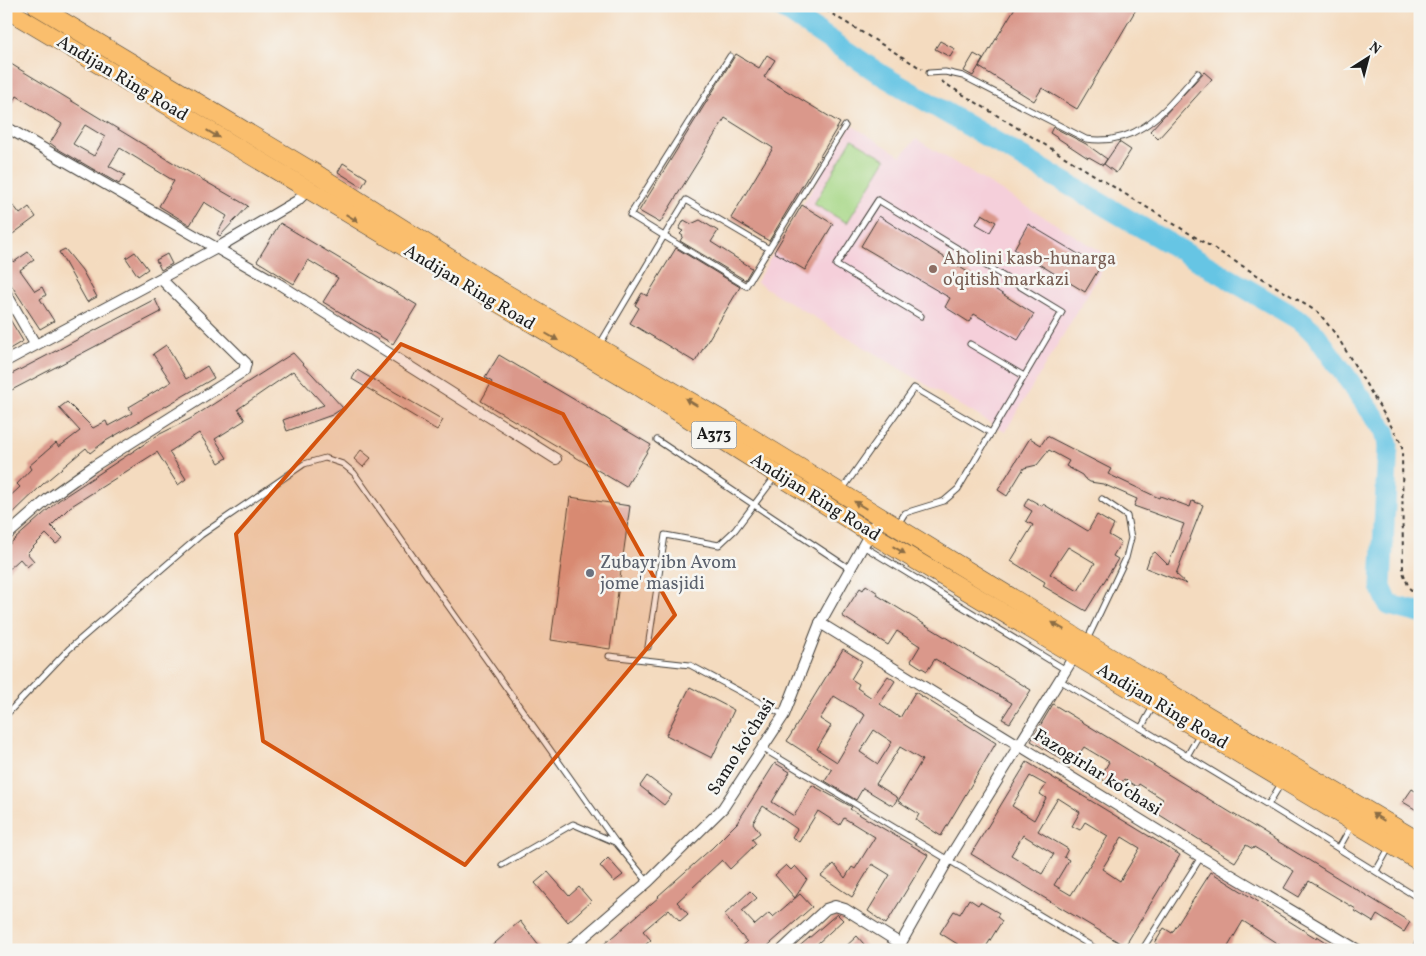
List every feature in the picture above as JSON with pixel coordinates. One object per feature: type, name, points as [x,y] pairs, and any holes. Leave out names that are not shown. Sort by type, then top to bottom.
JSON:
[{"type":"highway","name":"Andijan Ring Road","points":[[37,6],[320,176],[496,288],[599,347],[879,516],[1081,649],[1156,703],[1420,862]]},
{"type":"highway","name":"Andijan Ring Road","points":[[6,9],[307,191],[632,383],[777,474],[867,539],[1081,649],[1420,842]]},
{"type":"street","points":[[6,127],[279,284],[556,459]]},
{"type":"street","points":[[6,361],[218,248],[297,201],[307,191]]},
{"type":"street","points":[[6,536],[49,498],[94,466],[244,371],[246,363],[161,279]]},
{"type":"street","points":[[6,293],[35,344]]},
{"type":"street","name":"Samo koʻchasi","points":[[570,950],[648,882],[723,808],[784,715],[820,623],[879,516]]},
{"type":"street","name":"Fazogirlar koʻchasi","points":[[820,623],[1201,857],[1358,950]]},
{"type":"street","points":[[782,950],[826,909],[835,906],[845,909],[899,947],[948,860],[1018,744],[1081,649]]},
{"type":"street","points":[[1417,950],[1420,944]]},
{"type":"lane","points":[[730,56],[630,215],[746,286],[845,126]]},
{"type":"lane","points":[[928,73],[945,72],[964,76],[1086,139],[1102,142],[1142,130],[1163,113],[1198,73]]},
{"type":"lane","points":[[599,347],[686,200],[769,249]]},
{"type":"lane","points":[[896,527],[905,513],[944,501],[958,489],[1062,312],[878,200],[836,265],[921,316]]},
{"type":"lane","points":[[970,344],[1024,376]]},
{"type":"lane","points":[[840,493],[914,388],[991,433]]},
{"type":"lane","points":[[657,440],[850,569]]},
{"type":"lane","points":[[6,715],[69,649],[201,535],[304,464],[325,458],[343,464],[354,472],[618,844],[648,882]]},
{"type":"lane","points":[[648,647],[665,535],[719,545],[735,530],[755,506],[777,474]]},
{"type":"lane","points":[[1081,649],[1126,558],[1131,538],[1127,516],[1102,498]]},
{"type":"lane","points":[[867,539],[1066,670]]},
{"type":"lane","points":[[609,656],[690,665],[784,715]]},
{"type":"lane","points":[[1059,680],[1142,728],[1420,899]]},
{"type":"lane","points":[[1142,728],[1156,703]]},
{"type":"lane","points":[[1187,756],[1202,731]]},
{"type":"lane","points":[[762,748],[1098,950]]},
{"type":"lane","points":[[1268,805],[1283,780]]},
{"type":"lane","points":[[1339,848],[1354,822]]},
{"type":"lane","points":[[502,865],[573,824],[618,844]]},
{"type":"lane","points":[[1376,871],[1391,845]]},
{"type":"lane","points":[[1142,950],[1201,857]]},
{"type":"path","points":[[819,6],[1319,313],[1337,336],[1402,444],[1404,572],[1409,588],[1420,597]]},
{"type":"highlighted area","points":[[401,344],[563,414],[675,615],[465,865],[263,741],[236,534]]},
{"type":"shaded area","name":"Aholini kasb-hunarga o'qitish markazi","points":[[851,125],[901,156],[916,139],[1110,257],[1005,432],[756,282]]},
{"type":"green space","points":[[852,139],[886,159],[847,223],[814,204]]},
{"type":"building","points":[[1016,6],[1138,6],[1077,109],[1042,88],[1034,101],[979,67]]},
{"type":"building","points":[[940,41],[955,49],[950,57],[935,49]]},
{"type":"building","points":[[736,54],[759,68],[767,55],[775,60],[764,77],[840,123],[769,241],[731,218],[773,148],[725,118],[660,223],[639,211]]},
{"type":"building","points":[[974,54],[983,59],[973,76],[964,71]]},
{"type":"building","points":[[6,61],[248,206],[220,236],[217,234],[227,216],[204,202],[190,225],[159,206],[174,181],[120,148],[109,166],[125,175],[119,184],[50,143],[62,124],[17,96],[6,114]],"holes":[[[85,125],[105,137],[94,156],[73,144]]]},
{"type":"building","points":[[1204,72],[1212,79],[1158,139],[1150,131]]},
{"type":"building","points":[[1053,127],[1086,144],[1107,159],[1103,165],[1088,158],[1050,133]]},
{"type":"building","points":[[1119,142],[1131,150],[1116,173],[1104,164]]},
{"type":"building","points":[[343,163],[367,178],[362,187],[338,172]]},
{"type":"building","points":[[802,205],[833,224],[805,270],[774,252]]},
{"type":"building","points":[[14,206],[20,214],[29,207],[36,217],[6,239],[6,212]]},
{"type":"building","points":[[982,214],[996,222],[990,232],[976,224]]},
{"type":"building","points":[[879,216],[1034,314],[1018,340],[974,314],[969,322],[945,307],[950,298],[861,246]]},
{"type":"building","points":[[684,220],[691,224],[700,220],[718,231],[711,242],[752,268],[745,280],[680,241],[683,236],[680,234],[683,231],[679,229]]},
{"type":"building","points":[[280,223],[417,305],[393,344],[323,302],[338,278],[308,260],[294,284],[257,261]]},
{"type":"building","points":[[1028,224],[1100,267],[1085,292],[1014,249]]},
{"type":"building","points":[[676,248],[740,287],[695,362],[630,323],[639,308],[635,305],[642,293],[647,296]]},
{"type":"building","points":[[65,249],[82,270],[97,297],[87,302],[59,252]]},
{"type":"building","points":[[6,251],[14,262],[28,252],[34,260],[20,270],[35,291],[42,287],[46,295],[40,299],[54,321],[40,329],[6,277]]},
{"type":"building","points":[[135,252],[148,269],[138,276],[126,258]]},
{"type":"building","points":[[167,254],[172,264],[161,270],[156,260]]},
{"type":"building","points":[[155,299],[161,312],[6,393],[6,377]]},
{"type":"building","points":[[6,313],[23,341],[6,351]]},
{"type":"building","points":[[166,345],[186,379],[207,366],[214,378],[104,442],[90,453],[86,448],[43,484],[6,520],[6,500],[20,487],[17,484],[31,469],[29,466],[56,443],[59,447],[80,431],[59,408],[67,402],[93,428],[106,421],[108,426],[132,413],[129,407],[171,382],[153,354]]},
{"type":"building","points":[[293,353],[343,408],[332,415],[287,431],[283,420],[324,405],[293,371],[238,409],[245,420],[215,439],[227,458],[219,463],[199,433],[169,452],[186,479],[178,485],[157,452],[70,507],[51,526],[63,538],[56,544],[46,534],[27,553],[34,561],[27,567],[20,559],[6,572],[6,547],[59,500],[158,435],[190,419]]},
{"type":"building","points":[[499,355],[651,445],[626,487],[481,401],[492,382],[485,378]]},
{"type":"building","points":[[357,370],[443,420],[437,430],[352,379]]},
{"type":"building","points":[[1047,436],[1111,469],[1108,474],[1159,498],[1160,496],[1190,507],[1192,501],[1203,505],[1176,574],[1187,584],[1146,568],[1150,556],[1155,552],[1168,565],[1184,524],[1134,506],[1137,499],[1103,484],[1090,482],[1066,466],[1069,461],[1049,450],[1037,465],[1024,468],[1007,496],[998,490],[1030,438],[1041,445]]},
{"type":"building","points":[[361,450],[371,458],[363,467],[354,459]]},
{"type":"building","name":"Zubayr ibn Avom jome' masjidi","points":[[570,497],[630,506],[610,649],[551,640]]},
{"type":"building","points":[[1028,498],[1042,506],[1043,504],[1088,531],[1097,515],[1114,525],[1109,535],[1121,542],[1113,556],[1118,559],[1086,611],[1043,586],[1045,582],[1011,561],[1033,525],[1026,521],[1032,511],[1024,506]],"holes":[[[1068,547],[1095,563],[1078,591],[1050,574]]]},
{"type":"building","points":[[866,585],[878,593],[877,595],[1031,690],[1010,723],[1002,719],[1012,703],[935,659],[927,671],[917,665],[911,661],[920,646],[897,631],[888,645],[842,616],[860,588],[863,590]]},
{"type":"building","points":[[843,649],[862,661],[851,679],[859,684],[857,688],[872,698],[888,676],[895,681],[880,704],[900,718],[915,692],[996,743],[941,836],[916,820],[919,814],[898,801],[922,760],[900,747],[876,784],[898,798],[893,806],[863,788],[856,800],[825,781],[832,770],[787,741]],"holes":[[[834,696],[865,715],[837,762],[817,749],[831,726],[820,719]],[[874,730],[892,742],[878,764],[860,752]]]},
{"type":"building","points":[[690,687],[734,710],[712,758],[666,735]]},
{"type":"building","points":[[1053,704],[1410,922],[1404,932],[1377,915],[1373,922],[1355,911],[1356,909],[1309,881],[1299,897],[1284,888],[1294,871],[1254,847],[1253,849],[1246,845],[1235,862],[1155,812],[1163,799],[1139,784],[1137,787],[1124,779],[1118,789],[1100,778],[1109,762],[1084,747],[1071,765],[1031,741]]},
{"type":"building","points":[[1027,762],[1180,855],[1125,946],[971,854]],"holes":[[[1030,776],[1046,785],[1040,794],[1046,798],[1034,820],[1012,806]],[[1058,798],[1080,812],[1072,826],[1080,830],[1085,822],[1108,836],[1071,895],[1054,885],[1069,860],[1064,857],[1068,849],[1038,831]],[[1023,835],[1054,854],[1042,874],[1011,855]],[[1122,837],[1140,848],[1120,881],[1102,869]]]},
{"type":"building","points":[[775,763],[790,772],[772,802],[794,816],[812,785],[852,807],[850,809],[928,855],[886,924],[868,911],[890,875],[872,864],[852,897],[821,876],[834,864],[845,878],[852,867],[855,869],[875,837],[844,818],[840,825],[818,811],[799,842],[792,837],[797,829],[763,806],[753,823],[760,833],[752,839],[756,844],[730,869],[722,860],[677,902],[688,914],[680,921],[669,909],[643,931],[651,940],[639,950],[597,950],[659,897],[737,823]]},
{"type":"building","points":[[647,776],[672,795],[664,805],[640,786]]},
{"type":"building","points":[[1412,789],[1420,794],[1420,812],[1403,802]]},
{"type":"building","points":[[608,858],[623,875],[614,882],[600,866]]},
{"type":"building","points":[[786,865],[791,870],[795,866],[807,879],[795,898],[775,875]]},
{"type":"building","points":[[548,872],[569,896],[579,887],[591,901],[568,922],[535,883]]},
{"type":"building","points":[[1211,872],[1316,938],[1317,936],[1339,950],[1287,950],[1243,921],[1226,950],[1167,950],[1155,943],[1164,928],[1172,933]]},
{"type":"building","points":[[750,891],[757,898],[742,911],[755,925],[769,913],[773,917],[800,894],[812,907],[763,950],[738,950],[747,942],[724,915]]},
{"type":"building","points":[[969,899],[978,905],[980,902],[999,913],[997,917],[1002,921],[984,950],[967,950],[940,933],[954,911],[960,914]]},
{"type":"building","points":[[837,914],[843,920],[817,944],[822,950],[795,950]]},
{"type":"building","points":[[520,921],[539,946],[534,950],[487,950]]},
{"type":"building","points":[[857,936],[869,950],[842,950]]},
{"type":"waterway","points":[[780,6],[880,74],[1303,322],[1317,336],[1385,431],[1388,445],[1381,587],[1389,605],[1420,613]]},
{"type":"place","name":"Aholini kasb-hunarga o'qitish markazi","points":[[933,269]]},
{"type":"place","name":"Zubayr ibn Avom jome' masjidi","points":[[590,573]]}]
